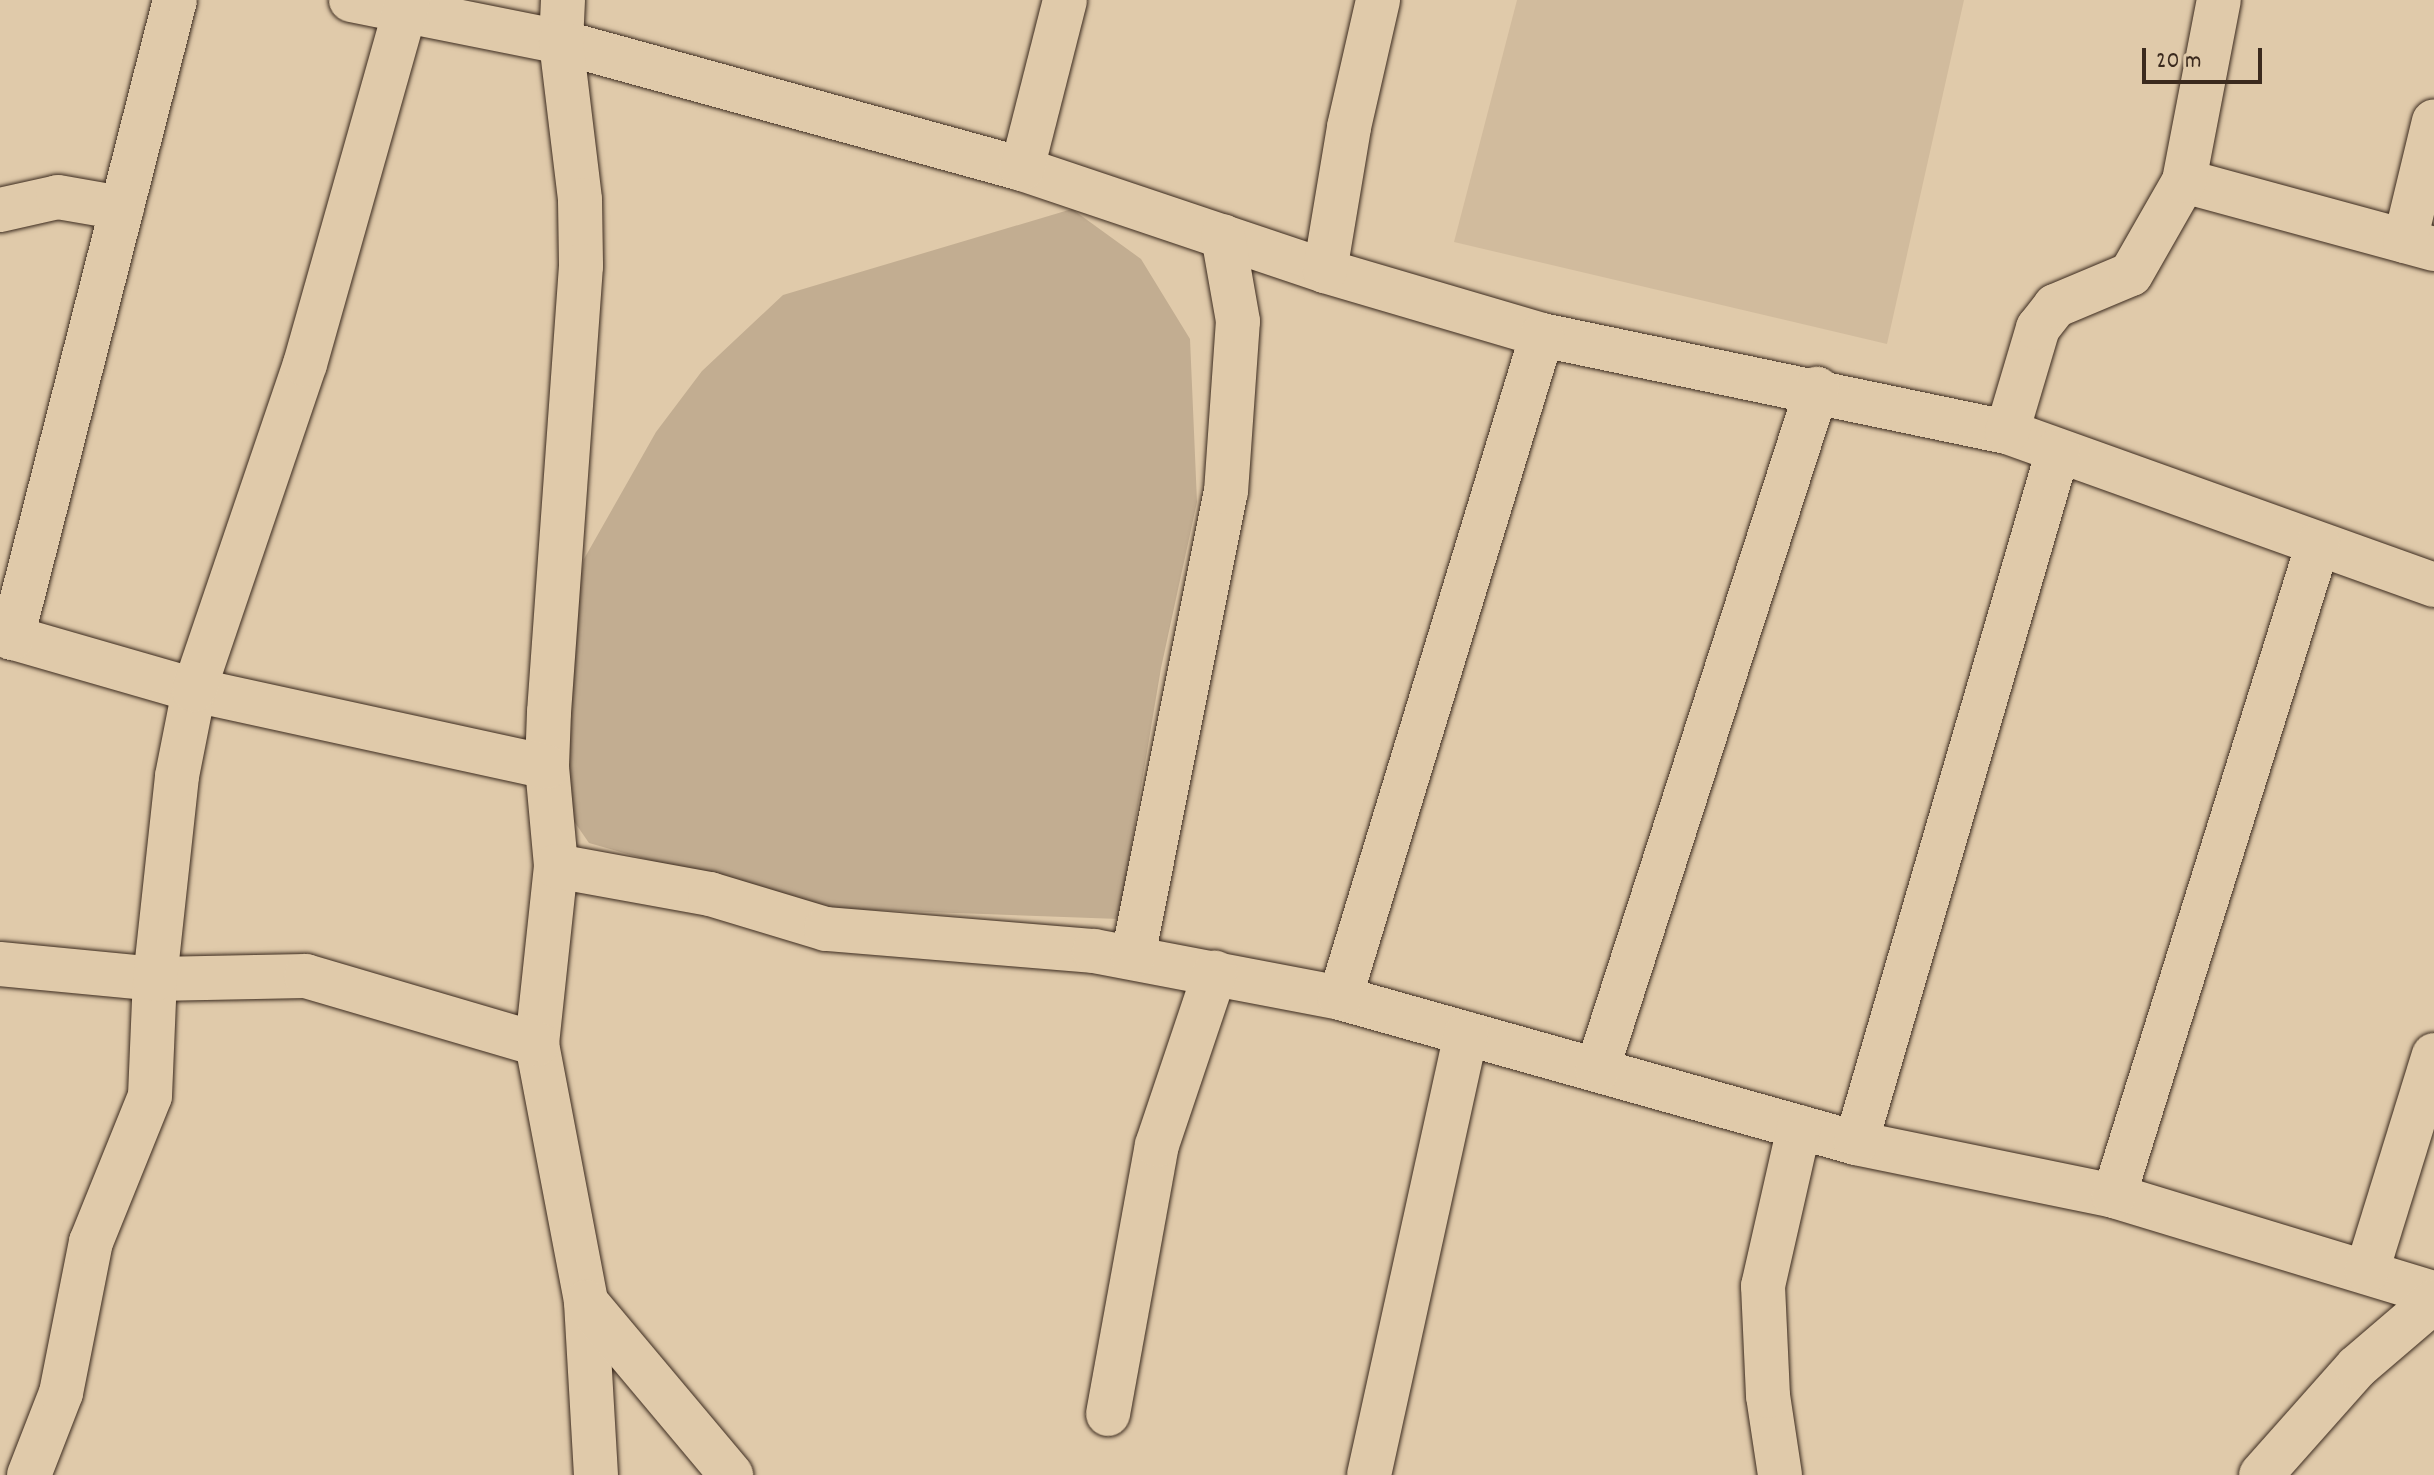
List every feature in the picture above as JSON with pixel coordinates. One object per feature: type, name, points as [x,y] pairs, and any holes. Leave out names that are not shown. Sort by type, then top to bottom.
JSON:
[{"type":"street","points":[[175,0],[6,636],[194,690],[547,767]]},
{"type":"street","points":[[351,0],[562,21],[1022,169],[1325,271],[1542,335],[1817,389],[2007,432],[2434,585]]},
{"type":"street","points":[[1022,169],[1065,0]]},
{"type":"street","points":[[1325,271],[1349,127],[1378,0]]},
{"type":"street","points":[[2007,432],[2038,328],[2055,306],[2131,274],[2184,181],[2219,0]]},
{"type":"street","points":[[29,1475],[61,1393],[91,1242],[150,1096],[155,979],[177,776],[194,690],[305,364],[406,6]]},
{"type":"street","points":[[562,21],[580,200],[581,266],[547,767],[556,866],[537,1044],[586,1302],[596,1475]]},
{"type":"street","points":[[2184,181],[2420,245],[2434,121]]},
{"type":"street","points":[[0,210],[58,197],[122,208]]},
{"type":"street","points":[[1133,956],[1226,492],[1238,321],[1223,236]]},
{"type":"street","points":[[1340,998],[1542,335]]},
{"type":"street","points":[[1597,1070],[1817,389]]},
{"type":"street","points":[[1856,1143],[2058,451]]},
{"type":"street","points":[[2114,1196],[2318,544]]},
{"type":"street","points":[[556,866],[710,894],[826,929],[1133,956],[1340,998],[1856,1143],[2114,1196],[2434,1293]]},
{"type":"street","points":[[0,964],[155,979],[306,976],[537,1044]]},
{"type":"street","points":[[1108,1414],[1157,1145],[1215,973]]},
{"type":"street","points":[[1369,1475],[1466,1034]]},
{"type":"street","points":[[2367,1271],[2434,1055]]},
{"type":"street","points":[[1780,1475],[1768,1396],[1763,1286],[1799,1127]]},
{"type":"street","points":[[2261,1475],[2357,1367],[2434,1301]]},
{"type":"street","points":[[586,1302],[731,1475]]},
{"type":"shaded area","points":[[1517,0],[1964,0],[1887,344],[1454,242]]},
{"type":"shaded area","points":[[1072,209],[1141,259],[1190,339],[1197,502],[1161,668],[1119,919],[816,908],[589,843],[560,801],[567,644],[584,559],[656,432],[702,371],[783,295]]}]
